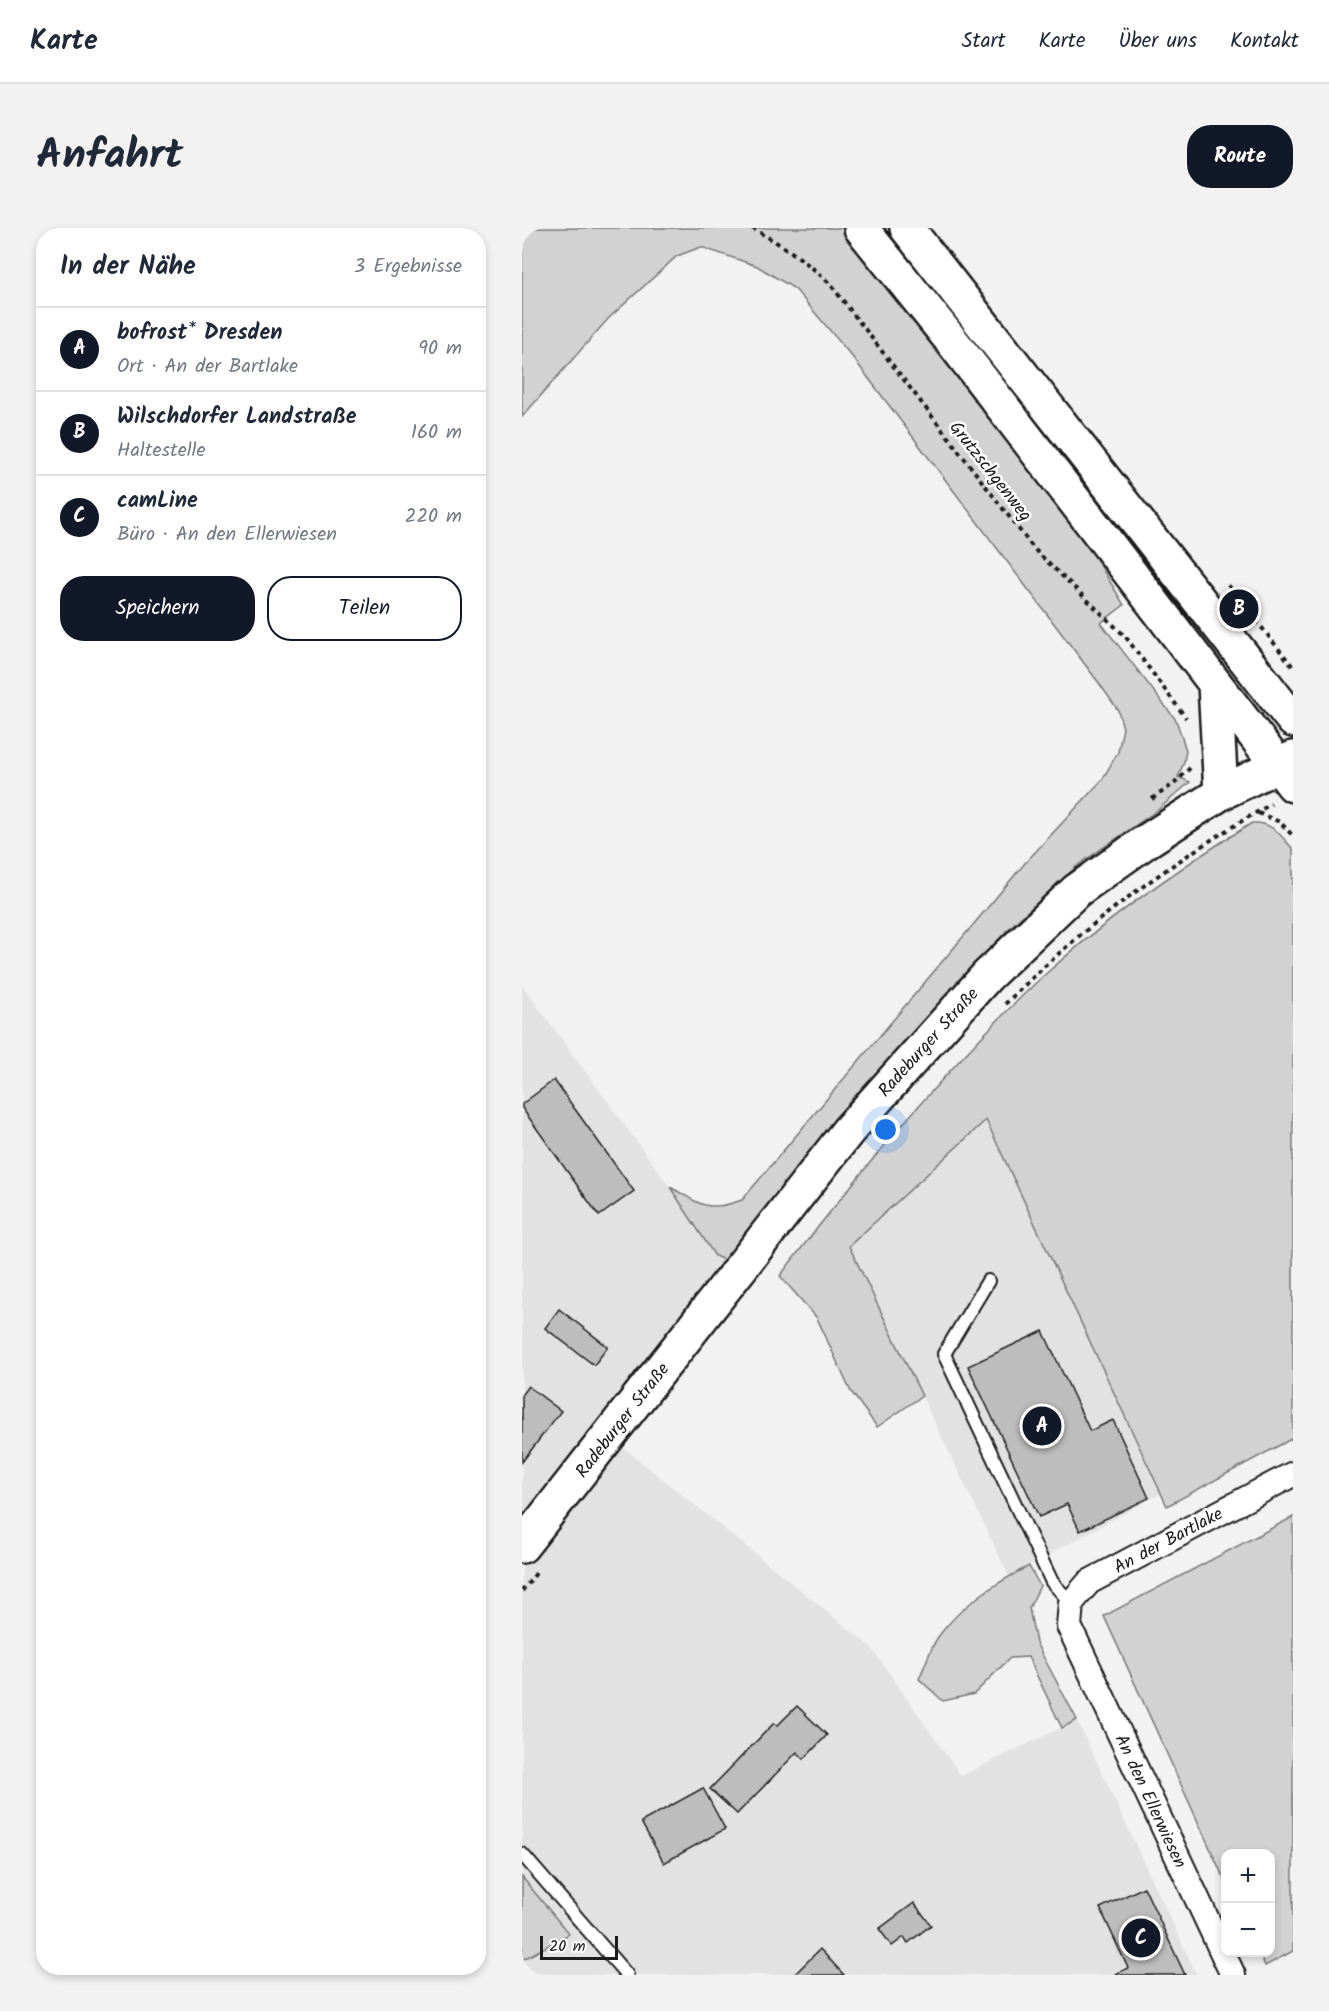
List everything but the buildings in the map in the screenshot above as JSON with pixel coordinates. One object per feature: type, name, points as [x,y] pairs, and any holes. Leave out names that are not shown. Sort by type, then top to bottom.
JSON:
[{"type":"main road","points":[[861,228],[955,345],[1215,684],[1288,770]]},
{"type":"main road","points":[[907,228],[1293,720]]},
{"type":"main road","points":[[1215,684],[1221,793]]},
{"type":"main road","name":"Radeburger Straße","points":[[522,1546],[848,1131],[987,976],[1076,891],[1145,842],[1221,793],[1288,770]]},
{"type":"street","name":"An der Bartlake","points":[[1070,1615],[1089,1582],[1293,1474]]},
{"type":"street","name":"An den Ellerwiesen","points":[[1070,1615],[1233,1975]]},
{"type":"lane","points":[[987,1281],[944,1354],[1052,1582],[1070,1615]]},
{"type":"lane","points":[[522,1854],[627,1975]]},
{"type":"path","name":"Grutzschgenweg","points":[[752,228],[787,248],[814,268],[831,285],[1034,549],[1125,636],[1187,720]]},
{"type":"path","points":[[1228,585],[1293,667]]},
{"type":"path","points":[[996,1012],[1056,955],[1103,916],[1155,877],[1240,821],[1257,812],[1280,822],[1293,836]]},
{"type":"shaded area","points":[[522,228],[843,228],[1078,528],[1124,605],[1101,623],[1176,720],[1186,750],[1178,777],[1190,782],[1159,809],[1078,865],[1007,930],[850,1109],[728,1262],[715,1256],[670,1187],[704,1205],[720,1206],[742,1200],[1025,863],[1102,780],[1118,752],[1123,728],[1118,710],[1099,683],[854,359],[795,289],[757,266],[701,247],[677,256],[608,319],[522,417]]},
{"type":"shaded area","points":[[879,228],[890,228],[1267,711],[1256,718]]},
{"type":"shaded area","points":[[1252,823],[1271,827],[1293,849],[1293,1438],[1167,1506],[986,1120],[849,1246],[922,1396],[877,1427],[850,1390],[817,1318],[780,1276],[814,1231],[913,1112],[1018,1000],[1065,957],[1116,916],[1196,858]]},
{"type":"shaded area","points":[[522,985],[670,1187],[715,1256],[728,1262],[522,1526]]},
{"type":"shaded area","points":[[986,1120],[1160,1494],[1009,1576],[849,1246]]},
{"type":"shaded area","points":[[619,1444],[871,1647],[961,1776],[1077,1720],[1197,1975],[522,1975],[522,1960],[569,1934],[522,1877],[522,1568]]},
{"type":"shaded area","points":[[1293,1517],[1293,1951],[1265,1966],[1261,1957],[1275,1957],[1275,1849],[1221,1849],[1221,1872],[1104,1616]]},
{"type":"shaded area","points":[[1029,1566],[1040,1586],[1029,1608],[1036,1643],[1077,1720],[1062,1728],[1028,1657],[1010,1658],[974,1694],[943,1701],[919,1679],[935,1642],[957,1615],[991,1588]]},
{"type":"shaded area","points":[[522,1877],[569,1934],[522,1960]]},
{"type":"place","name":"Wilschdorfer Landstraße","points":[[1239,609]]},
{"type":"place","name":"bofrost* Dresden","points":[[1042,1426]]},
{"type":"place","name":"camLine","points":[[1141,1938]]}]
